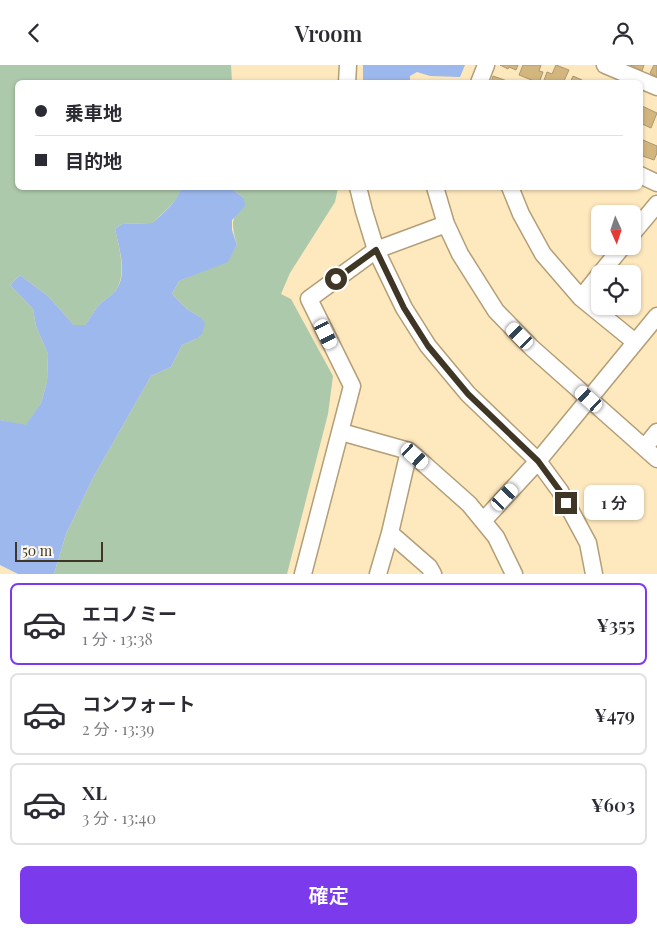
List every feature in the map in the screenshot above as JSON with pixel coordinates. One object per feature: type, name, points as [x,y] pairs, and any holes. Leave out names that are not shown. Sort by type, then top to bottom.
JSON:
[{"type":"street","points":[[347,80],[348,65]]},
{"type":"street","points":[[480,80],[486,65]]},
{"type":"street","points":[[605,65],[640,80]]},
{"type":"street","points":[[643,81],[657,87]]},
{"type":"street","points":[[643,176],[657,183]]},
{"type":"street","points":[[359,190],[376,250],[404,308],[428,346],[468,394],[538,461],[560,491],[588,543],[594,574]]},
{"type":"street","points":[[436,190],[446,223],[460,253],[496,311],[532,348],[657,459]]},
{"type":"street","points":[[511,190],[521,214],[543,254],[581,298],[635,342]]},
{"type":"street","points":[[641,223],[657,204]]},
{"type":"street","points":[[303,574],[352,386],[309,299],[376,250],[446,223]]},
{"type":"street","points":[[607,265],[616,255]]},
{"type":"street","points":[[581,298],[591,285]]},
{"type":"street","points":[[483,521],[538,461],[657,316]]},
{"type":"street","points":[[340,432],[409,451],[469,504],[496,537],[514,574]]},
{"type":"street","points":[[644,447],[657,432]]},
{"type":"street","points":[[378,574],[390,533],[409,451]]},
{"type":"street","points":[[390,533],[429,567],[433,574]]},
{"type":"green space","points":[[0,65],[231,65],[232,80],[15,80],[15,190],[181,190],[173,203],[152,223],[122,224],[115,229],[122,268],[119,284],[116,290],[98,306],[85,325],[74,325],[49,297],[20,275],[10,285],[33,309],[36,326],[48,354],[47,382],[41,403],[26,426],[0,420]]},
{"type":"green space","points":[[233,190],[338,190],[335,202],[290,273],[281,294],[291,299],[333,376],[328,414],[287,574],[54,574],[66,534],[93,478],[151,376],[171,367],[182,345],[196,339],[200,317],[187,309],[172,294],[179,281],[228,261],[237,245],[233,230],[233,220],[244,198]]},
{"type":"water","points":[[363,65],[465,65],[460,77],[430,76],[417,72],[410,76],[410,80],[363,80]]},
{"type":"water","points":[[181,190],[233,190],[244,198],[245,206],[232,220],[232,230],[237,245],[228,262],[179,281],[172,294],[205,323],[202,334],[182,345],[171,367],[151,376],[93,478],[66,534],[54,574],[18,574],[0,565],[0,420],[26,425],[41,403],[47,382],[48,354],[36,326],[33,309],[10,285],[20,275],[49,297],[74,325],[85,325],[98,306],[120,284],[122,261],[115,229],[122,224],[152,223],[166,211]]},
{"type":"building","points":[[500,65],[518,65],[516,70]]},
{"type":"building","points":[[523,65],[541,65],[539,71],[543,72],[540,80],[532,80],[519,75]]},
{"type":"building","points":[[556,65],[569,70],[564,80],[544,80],[547,72],[552,74]]},
{"type":"building","points":[[630,65],[644,65],[642,71]]},
{"type":"building","points":[[654,65],[657,65],[657,77],[650,73]]},
{"type":"building","points":[[493,76],[504,80],[492,80]]},
{"type":"building","points":[[573,76],[582,80],[571,80]]},
{"type":"building","points":[[643,106],[657,113],[651,128],[643,124]]},
{"type":"building","points":[[643,140],[657,146],[654,160],[643,156]]},
{"type":"route","points":[[336,279],[376,250],[404,308],[428,346],[468,394],[538,461],[560,491],[566,503]]}]
